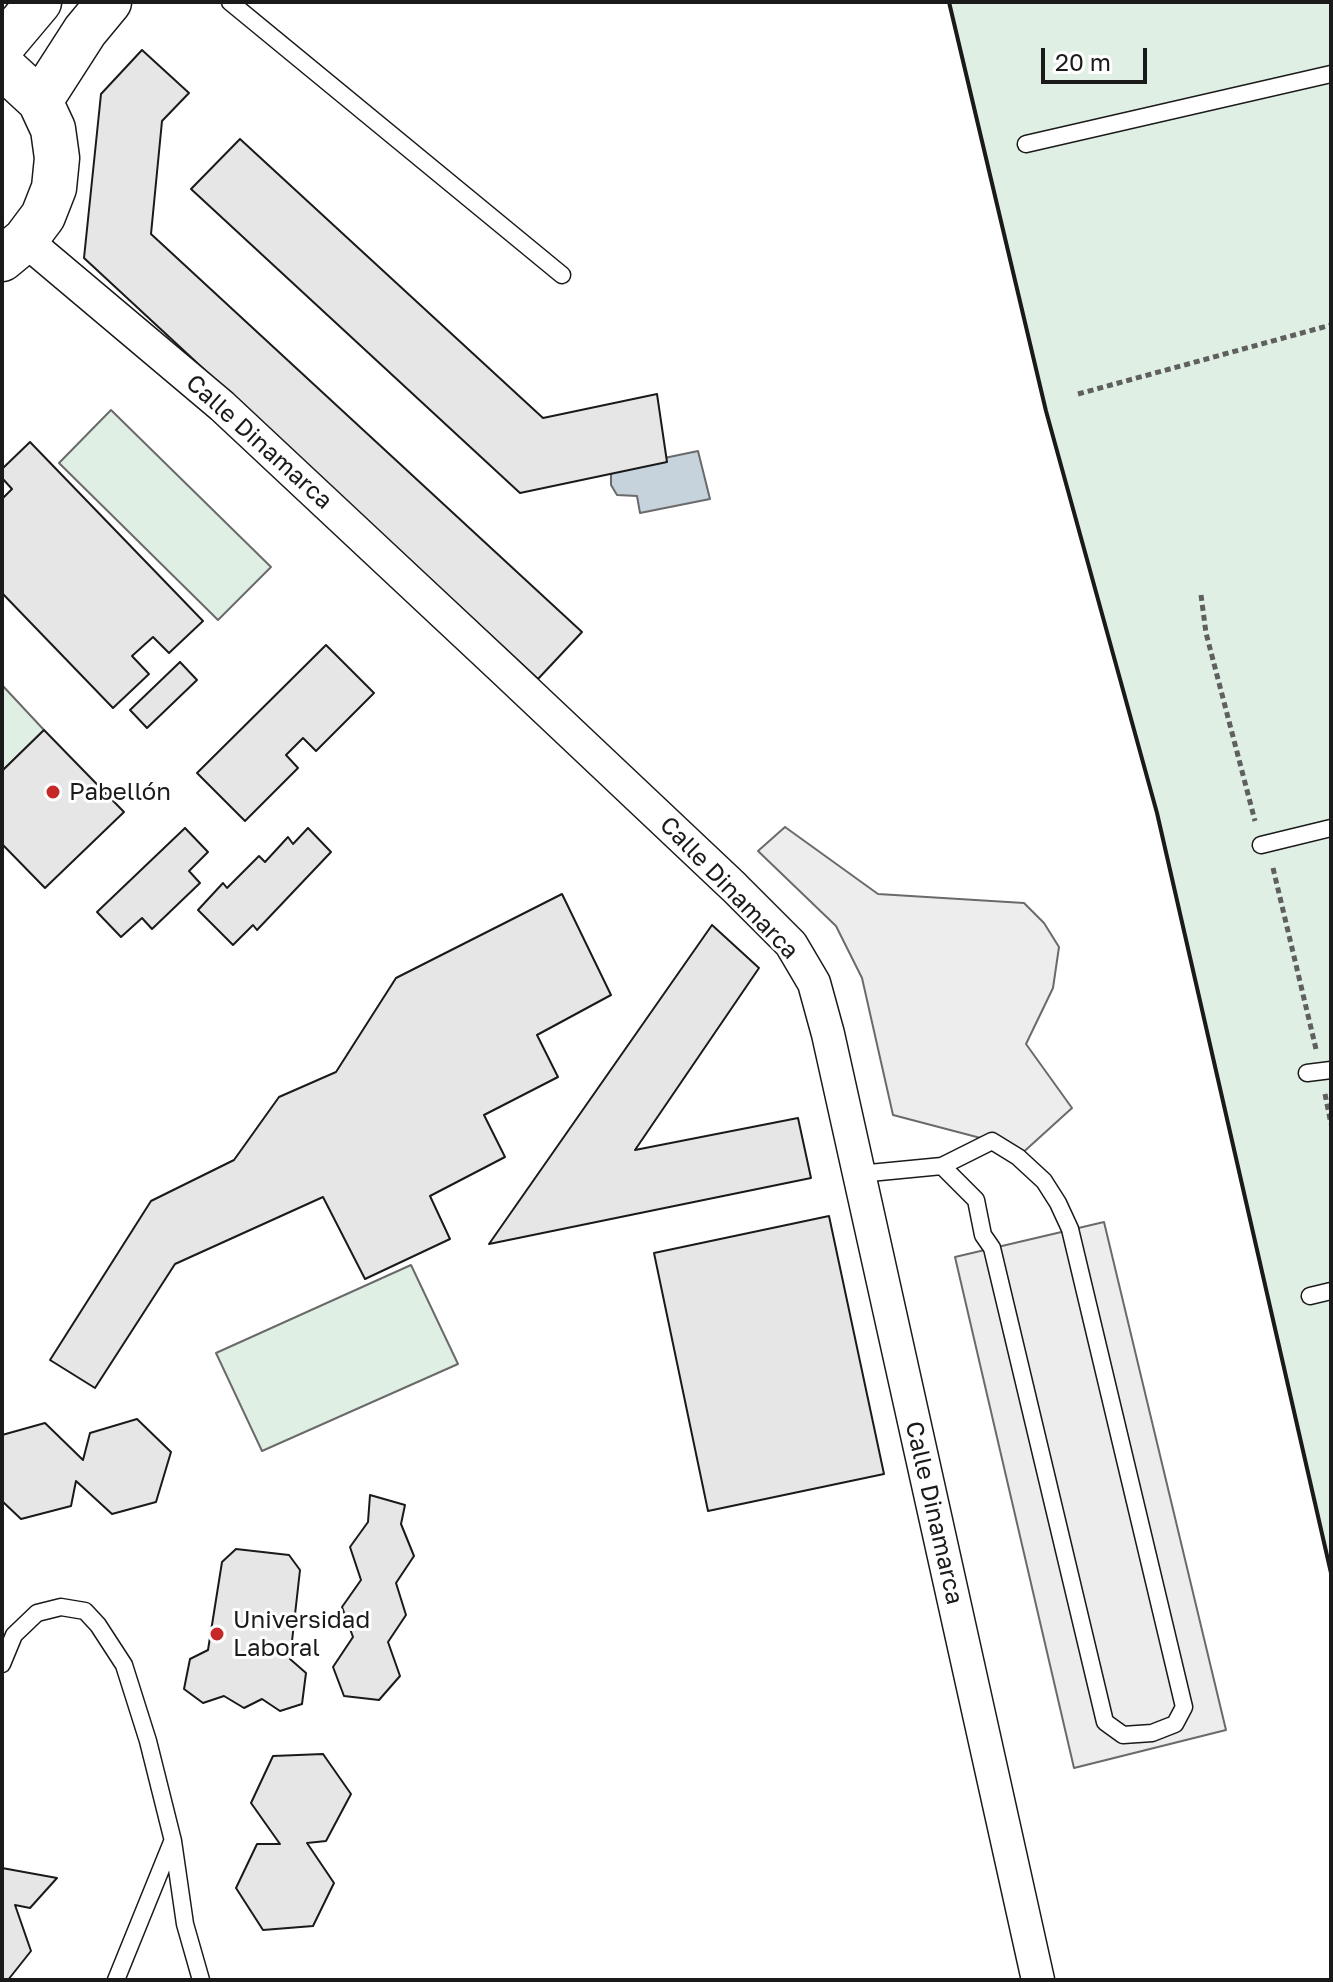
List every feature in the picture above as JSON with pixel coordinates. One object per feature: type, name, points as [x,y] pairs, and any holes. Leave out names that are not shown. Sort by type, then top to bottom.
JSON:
[{"type":"main road","points":[[2,46],[39,2]]},
{"type":"main road","points":[[40,101],[85,31],[109,2]]},
{"type":"main road","points":[[2,66],[40,101],[53,129],[57,158],[54,188],[43,216],[13,249]]},
{"type":"street","name":"Calle Dinamarca","points":[[13,249],[222,406],[791,944],[814,983],[828,1034],[1038,1980]]},
{"type":"lane","points":[[230,2],[562,275]]},
{"type":"lane","points":[[1026,144],[1331,74]]},
{"type":"lane","points":[[1264,844],[1331,828]]},
{"type":"lane","points":[[859,1174],[942,1166],[992,1141],[1018,1157],[1044,1181],[1058,1203],[1070,1229],[1184,1707],[1175,1724],[1152,1733],[1123,1735],[1105,1722],[992,1248],[983,1235],[976,1200],[942,1166]]},
{"type":"lane","points":[[1310,1296],[1331,1291]]},
{"type":"lane","points":[[2,1664],[14,1635],[37,1613],[61,1607],[85,1611],[124,1665],[148,1741],[173,1841],[185,1924],[201,1980]]},
{"type":"lane","points":[[116,1980],[173,1841]]},
{"type":"path","points":[[1078,394],[1331,325]]},
{"type":"path","points":[[1201,595],[1206,633],[1264,844],[1320,1072]]},
{"type":"green space","points":[[949,2],[1331,2],[1331,1573],[1157,813],[1046,411]]},
{"type":"green space","points":[[111,410],[271,567],[218,620],[59,463]]},
{"type":"green space","points":[[2,685],[44,730],[2,771]]},
{"type":"green space","points":[[411,1265],[458,1364],[262,1451],[216,1353]]},
{"type":"shaded area","points":[[698,451],[710,499],[640,513],[637,496],[617,495],[611,485],[611,475],[621,467]]},
{"type":"shaded area","points":[[785,827],[878,894],[1024,903],[1044,923],[1059,947],[1053,988],[1026,1044],[1072,1108],[1018,1157],[992,1141],[893,1115],[862,978],[836,926],[758,851]]},
{"type":"shaded area","points":[[1104,1222],[1226,1730],[1074,1768],[955,1257]]},
{"type":"building","points":[[142,50],[189,93],[162,121],[151,234],[582,632],[538,679],[84,258],[101,94]]},
{"type":"building","points":[[240,139],[543,418],[657,394],[667,462],[520,493],[191,189]]},
{"type":"building","points":[[30,442],[203,621],[169,653],[153,637],[132,656],[149,674],[113,708],[2,593],[2,499],[12,489],[2,478],[2,469]]},
{"type":"building","points":[[326,645],[374,693],[316,751],[303,738],[286,755],[298,768],[245,821],[197,773]]},
{"type":"building","points":[[180,662],[197,680],[147,728],[130,710]]},
{"type":"building","name":"Pabellón","points":[[44,730],[124,812],[45,888],[2,844],[2,771]]},
{"type":"building","points":[[185,828],[208,852],[189,871],[200,883],[152,929],[142,918],[121,937],[97,912]]},
{"type":"building","points":[[308,828],[331,852],[257,930],[253,925],[233,945],[198,910],[223,883],[227,888],[259,856],[265,862],[288,837],[293,844]]},
{"type":"building","points":[[562,894],[611,995],[537,1035],[558,1077],[484,1115],[505,1157],[430,1196],[450,1239],[365,1279],[323,1197],[175,1264],[95,1388],[50,1360],[151,1201],[234,1160],[279,1097],[336,1072],[396,978]]},
{"type":"building","points":[[712,925],[759,968],[635,1150],[798,1118],[811,1178],[489,1244]]},
{"type":"building","points":[[829,1216],[884,1474],[708,1511],[654,1253]]},
{"type":"building","points":[[137,1419],[171,1452],[156,1502],[112,1514],[76,1481],[71,1506],[21,1519],[2,1501],[2,1435],[45,1423],[83,1460],[90,1433]]},
{"type":"building","points":[[370,1495],[405,1505],[401,1524],[414,1556],[396,1583],[406,1615],[388,1642],[400,1676],[379,1700],[344,1696],[333,1667],[353,1637],[342,1607],[361,1580],[350,1547],[368,1522]]},
{"type":"building","points":[[236,1549],[289,1555],[300,1570],[290,1659],[306,1673],[302,1704],[280,1711],[262,1699],[244,1708],[224,1696],[203,1703],[184,1689],[190,1659],[208,1650],[222,1562]]},
{"type":"building","points":[[323,1754],[351,1794],[326,1841],[307,1843],[334,1883],[313,1926],[263,1930],[236,1888],[257,1844],[280,1844],[251,1803],[273,1756]]},
{"type":"building","points":[[2,1868],[57,1878],[30,1908],[15,1905],[31,1951],[8,1980],[2,1980]]},
{"type":"wall","points":[[949,2],[1046,411],[1157,813],[1331,1573]]},
{"type":"place","name":"Pabellón","points":[[53,792]]},
{"type":"place","name":"Universidad Laboral","points":[[217,1634]]}]
